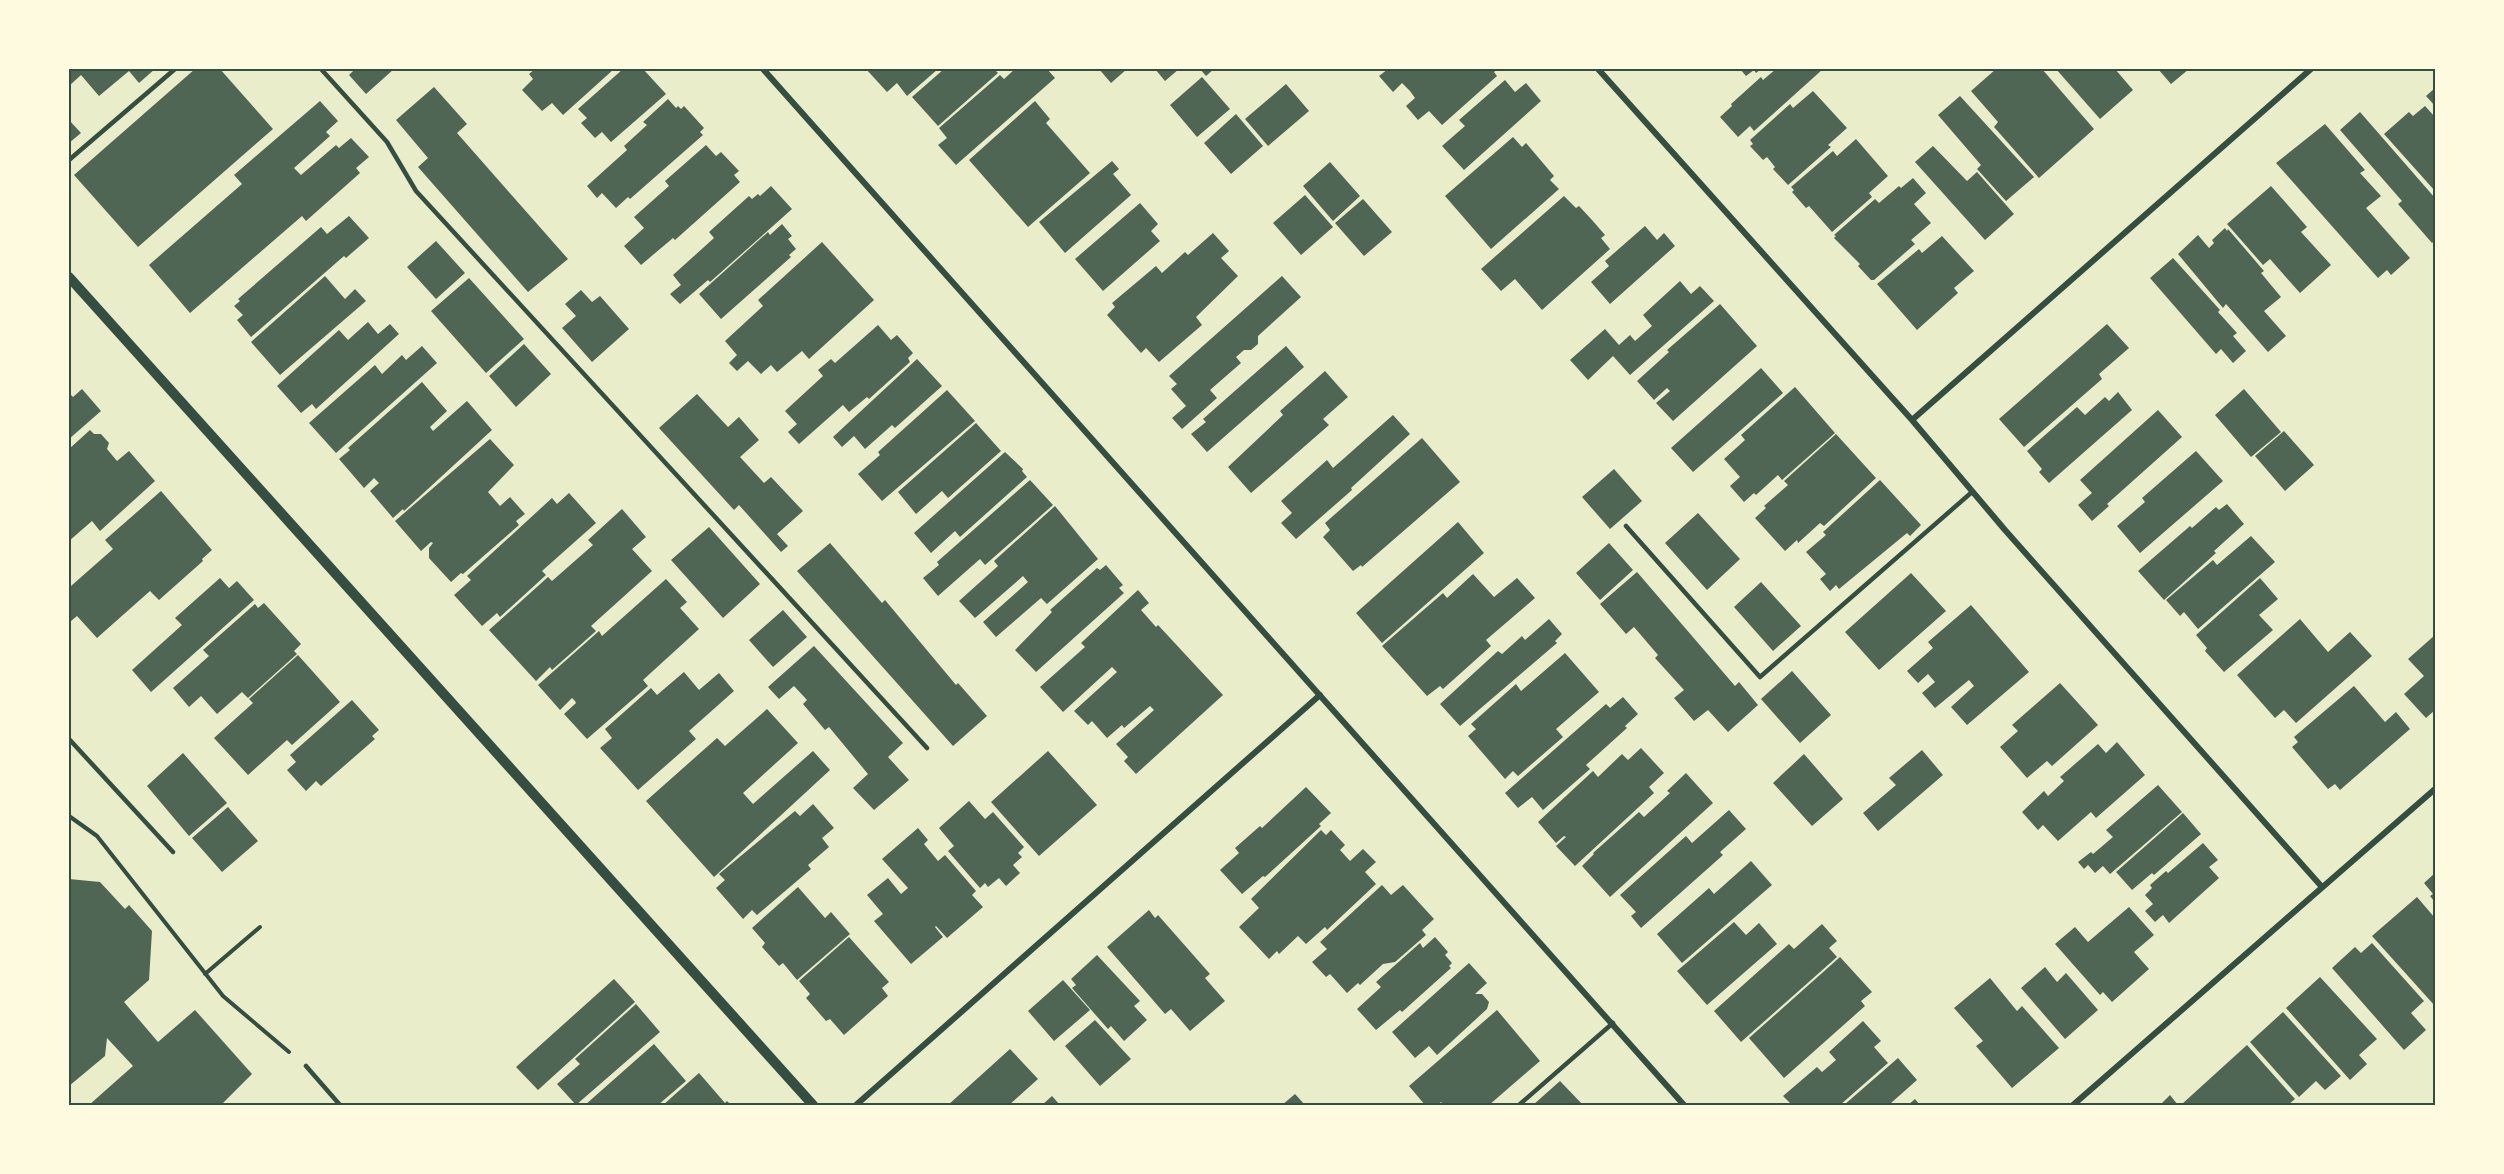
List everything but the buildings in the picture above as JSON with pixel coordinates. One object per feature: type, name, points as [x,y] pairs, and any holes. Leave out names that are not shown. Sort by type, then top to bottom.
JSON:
[{"type":"street","points":[[763,69],[1684,1105]]},
{"type":"street","points":[[1598,69],[1912,420],[1972,492],[2322,887]]},
{"type":"street","points":[[1912,420],[2311,69]]},
{"type":"street","points":[[69,277],[813,1105]]},
{"type":"street","points":[[856,1105],[1320,695]]},
{"type":"street","points":[[2073,1105],[2435,789]]},
{"type":"lane","points":[[69,160],[175,69]]},
{"type":"lane","points":[[321,69],[387,142],[416,191],[927,748]]},
{"type":"lane","points":[[1626,526],[1760,677],[1972,492]]},
{"type":"lane","points":[[69,739],[173,852]]},
{"type":"lane","points":[[1519,1105],[1613,1023]]},
{"type":"lane","points":[[306,1066],[340,1105]]},
{"type":"path","points":[[69,816],[97,836],[223,996],[306,1066]]},
{"type":"path","points":[[205,974],[260,927]]}]
